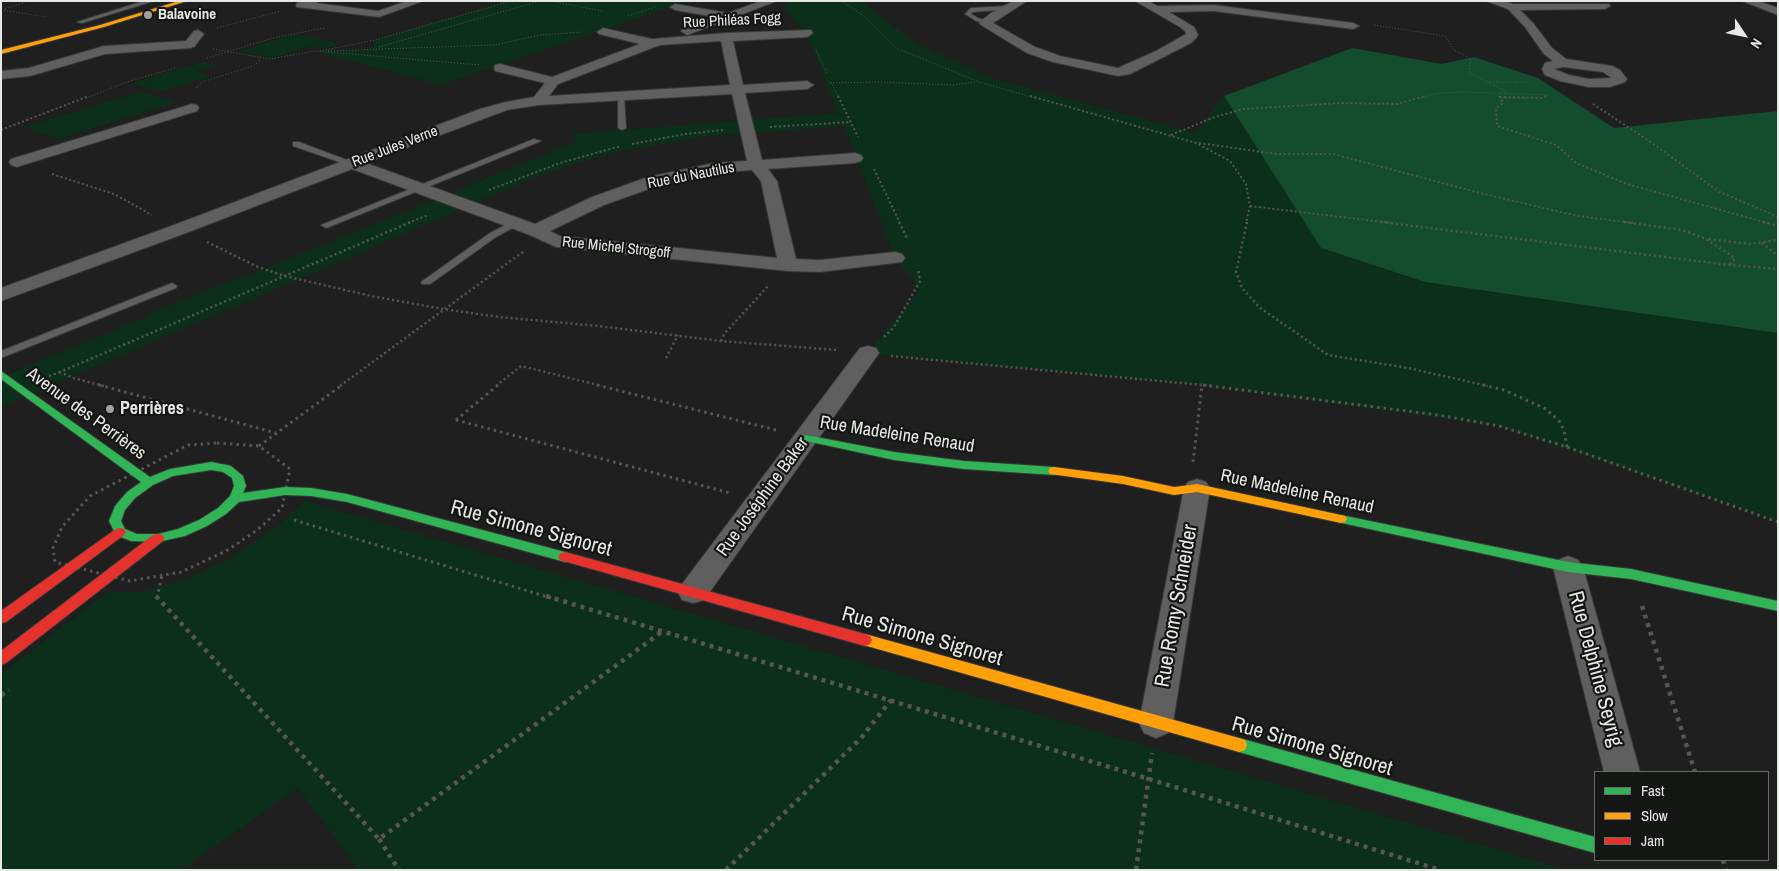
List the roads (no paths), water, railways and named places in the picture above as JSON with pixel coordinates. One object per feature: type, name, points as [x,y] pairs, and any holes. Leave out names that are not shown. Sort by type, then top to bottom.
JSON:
[{"type":"street","points":[[1,52],[102,26],[185,1]]},
{"type":"street","points":[[313,1],[301,5],[379,14],[418,1]]},
{"type":"street","name":"Rue Philéas Fogg","points":[[553,81],[772,1]]},
{"type":"street","points":[[1022,1],[985,21],[989,27],[1031,50],[1057,59],[1118,72],[1125,71],[1167,51],[1187,40],[1192,35],[1190,30],[1184,25],[1140,1]]},
{"type":"street","points":[[1491,1],[1514,4],[1605,6]]},
{"type":"street","points":[[1747,1],[1778,12]]},
{"type":"street","points":[[1514,4],[1514,12],[1529,26],[1548,51],[1563,63]]},
{"type":"street","points":[[675,7],[729,16]]},
{"type":"street","points":[[1156,9],[1214,8],[1354,26]]},
{"type":"street","points":[[603,32],[656,42]]},
{"type":"street","name":"Rue Philéas Fogg","points":[[656,42],[807,33]]},
{"type":"street","points":[[1,75],[30,72],[104,50],[190,44],[198,34]]},
{"type":"street","points":[[726,38],[746,128],[756,164],[769,182],[788,265]]},
{"type":"street","points":[[500,68],[553,81],[539,101]]},
{"type":"street","points":[[1,87],[18,85],[30,72]]},
{"type":"street","name":"Rue Jules Verne","points":[[1,295],[485,112],[518,103],[807,85]]},
{"type":"street","points":[[9,160],[192,108]]},
{"type":"street","name":"Rue du Nautilus","points":[[540,234],[598,201],[654,181],[714,168],[856,158]]},
{"type":"street","name":"Rue Michel Strogoff","points":[[351,164],[515,223],[556,241],[788,265],[820,266],[895,258]]},
{"type":"street","name":"Rue Joséphine Baker","points":[[693,592],[868,354]]},
{"type":"street","name":"Avenue des Perrières","points":[[1,374],[150,482]]},
{"type":"street","name":"Rue Madeleine Renaud","points":[[806,438],[894,456],[964,465],[1036,468],[1123,480],[1174,491],[1197,488],[1568,567],[1632,574],[1778,606]]},
{"type":"street","points":[[211,466],[227,469],[237,476],[240,486],[234,498],[222,511],[204,523],[181,533],[158,538],[136,538],[120,532],[115,522],[119,509],[131,495],[150,482],[170,473],[192,468],[211,466]]},
{"type":"street","name":"Rue Romy Schneider","points":[[1156,723],[1197,488]]},
{"type":"street","name":"Rue Simone Signoret","points":[[234,498],[285,491],[311,492],[347,498],[693,592],[1594,845]]},
{"type":"street","points":[[1,618],[120,532]]},
{"type":"street","points":[[1,658],[158,538]]},
{"type":"street","name":"Rue Delphine Seyrig","points":[[1568,567],[1622,771]]},
{"type":"lane","points":[[102,26],[80,22],[151,1]]},
{"type":"lane","points":[[985,21],[978,20],[968,14],[971,10],[1008,8]]},
{"type":"lane","points":[[621,96],[622,128]]},
{"type":"lane","points":[[326,225],[537,141]]},
{"type":"lane","points":[[296,144],[351,164]]},
{"type":"lane","points":[[426,282],[494,235],[515,223]]},
{"type":"lane","points":[[1,355],[172,286]]},
{"type":"place","name":"Balavoine","points":[[148,15]]},
{"type":"place","name":"Perrières","points":[[110,409]]}]
